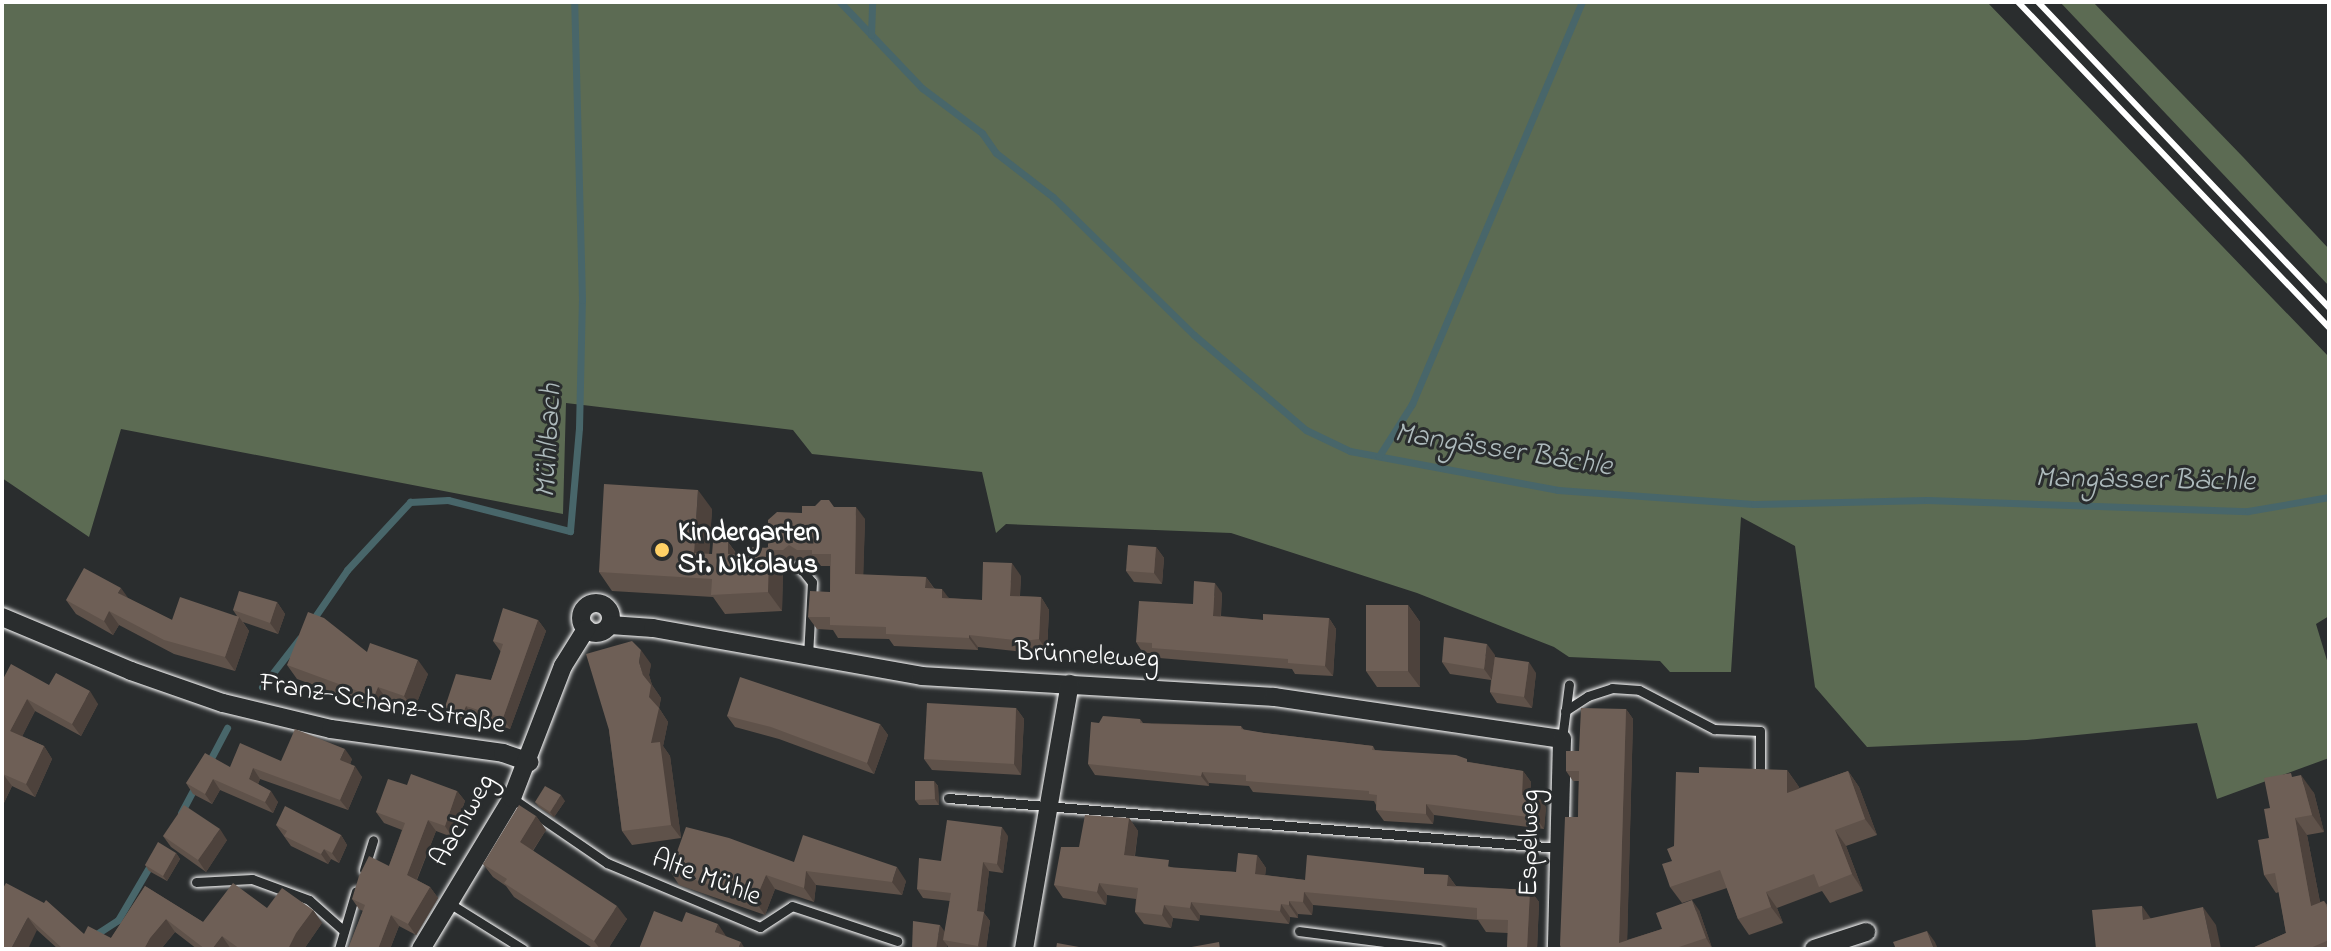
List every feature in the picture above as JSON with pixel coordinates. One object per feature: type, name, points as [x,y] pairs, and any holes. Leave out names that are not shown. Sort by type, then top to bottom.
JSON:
[{"type":"street","points":[[591,603],[607,607],[611,616],[610,625],[602,632],[586,629],[581,620],[583,610],[591,603]]},
{"type":"street","name":"Franz-Schanz-Straße","points":[[5,623],[223,703],[331,729],[503,753],[529,762]]},
{"type":"street","name":"Brünneleweg","points":[[610,625],[653,628],[922,676],[1274,697],[1562,739]]},
{"type":"street","name":"Aachweg","points":[[421,949],[512,798],[529,762],[563,666],[586,629]]},
{"type":"street","points":[[1024,949],[1070,684]]},
{"type":"street","name":"Espelweg","points":[[1557,949],[1562,739]]},
{"type":"street","points":[[1814,949],[1866,932]]},
{"type":"lane","points":[[798,565],[812,582],[808,656]]},
{"type":"lane","points":[[1562,739],[1569,684]]},
{"type":"lane","points":[[1565,711],[1588,696],[1612,688],[1639,690],[1714,729],[1760,731],[1760,777]]},
{"type":"lane","name":"Alte Mühle","points":[[512,798],[607,863],[760,927],[792,906],[897,941]]},
{"type":"lane","points":[[948,798],[1559,848]]},
{"type":"lane","points":[[339,949],[373,840]]},
{"type":"lane","points":[[196,882],[252,879],[309,900],[343,930]]},
{"type":"lane","points":[[449,903],[523,949]]},
{"type":"lane","points":[[1299,931],[1439,949]]},
{"type":"green space","points":[[2,2],[1987,2],[2329,357],[2329,616],[2316,624],[2329,667],[2329,758],[2217,799],[2197,723],[2027,740],[1867,747],[1815,687],[1795,546],[1741,517],[1731,672],[1670,672],[1660,661],[1569,657],[1554,647],[1417,593],[1231,533],[1006,524],[996,533],[982,472],[812,454],[793,430],[566,403],[563,514],[121,429],[89,537],[2,478]]},
{"type":"green space","points":[[2060,2],[2093,2],[2243,157],[2329,249],[2329,286]]},
{"type":"building","points":[[604,484],[698,490],[694,553],[712,554],[713,542],[728,542],[728,554],[751,555],[751,547],[769,548],[768,592],[711,595],[712,579],[599,572]]},
{"type":"building","points":[[821,500],[829,500],[834,507],[856,507],[855,574],[926,577],[925,588],[942,589],[942,598],[982,600],[983,562],[1012,563],[1010,596],[1041,597],[1039,639],[1024,641],[969,635],[969,638],[886,634],[886,627],[830,625],[830,617],[808,617],[810,591],[830,592],[831,554],[812,554],[812,550],[797,550],[789,545],[783,550],[771,550],[768,547],[768,520],[777,512],[802,513],[802,506],[815,506]]},
{"type":"building","points":[[1128,545],[1156,547],[1154,573],[1126,571]]},
{"type":"building","points":[[84,568],[121,588],[118,593],[172,620],[180,597],[239,617],[225,657],[164,640],[109,611],[104,621],[66,600]]},
{"type":"building","points":[[1194,581],[1215,583],[1213,616],[1263,620],[1263,614],[1329,618],[1325,666],[1288,663],[1288,659],[1152,648],[1152,643],[1136,642],[1139,601],[1193,604]]},
{"type":"building","points":[[239,591],[277,602],[270,623],[233,610]]},
{"type":"building","points":[[1366,605],[1408,605],[1408,671],[1366,671]]},
{"type":"building","points":[[503,608],[538,620],[503,718],[466,706],[463,713],[445,707],[456,674],[491,680],[503,644],[493,641]]},
{"type":"building","points":[[308,612],[324,618],[367,652],[370,643],[418,660],[404,696],[378,687],[374,697],[287,665]]},
{"type":"building","points":[[1444,637],[1487,644],[1484,669],[1442,662]]},
{"type":"building","points":[[632,641],[641,650],[639,662],[643,675],[651,685],[649,697],[659,708],[651,743],[660,742],[671,825],[622,831],[609,730],[586,654]]},
{"type":"building","points":[[1495,657],[1529,662],[1524,697],[1490,692]]},
{"type":"building","points":[[11,664],[49,685],[56,673],[90,691],[72,724],[27,699],[10,731],[44,746],[26,784],[2,776],[2,681]]},
{"type":"building","points":[[740,677],[880,724],[867,763],[771,727],[727,716]]},
{"type":"building","points":[[927,703],[1016,708],[1014,764],[924,759]]},
{"type":"building","points":[[1581,708],[1626,709],[1619,943],[1662,929],[1656,913],[1692,900],[1706,938],[1673,949],[1561,949],[1565,817],[1578,817],[1579,771],[1566,771],[1566,751],[1579,751]]},
{"type":"building","points":[[1103,716],[1140,719],[1140,723],[1152,724],[1241,726],[1241,729],[1264,733],[1373,746],[1372,750],[1456,755],[1467,759],[1467,762],[1523,771],[1522,795],[1538,796],[1536,818],[1426,804],[1426,814],[1376,810],[1377,795],[1369,794],[1369,791],[1246,781],[1246,775],[1202,772],[1201,776],[1088,764],[1091,722],[1099,723]]},
{"type":"building","points":[[295,729],[345,749],[340,760],[355,766],[340,800],[253,768],[249,779],[271,791],[265,802],[213,779],[205,794],[186,783],[205,753],[230,767],[240,743],[281,761]]},
{"type":"building","points":[[1699,767],[1787,770],[1787,793],[1848,771],[1865,819],[1835,830],[1852,874],[1819,887],[1814,874],[1766,892],[1771,907],[1738,919],[1720,870],[1670,887],[1662,864],[1672,861],[1667,849],[1674,846],[1676,772],[1699,773]]},
{"type":"building","points":[[2291,773],[2292,777],[2301,775],[2312,815],[2295,818],[2311,906],[2324,901],[2329,912],[2329,940],[2308,949],[2250,949],[2286,933],[2275,873],[2264,875],[2258,840],[2269,838],[2264,809],[2270,808],[2264,778]]},
{"type":"building","points":[[411,774],[457,791],[445,826],[428,820],[407,875],[430,887],[408,924],[391,915],[378,949],[348,949],[365,905],[352,899],[359,876],[369,856],[389,866],[405,823],[376,812],[388,779],[407,785]]},
{"type":"building","points":[[915,781],[934,781],[935,799],[915,800]]},
{"type":"building","points":[[545,786],[561,795],[550,812],[535,802]]},
{"type":"building","points":[[184,805],[220,829],[198,860],[163,836]]},
{"type":"building","points":[[519,805],[536,816],[520,842],[617,906],[594,941],[504,883],[507,879],[483,864]]},
{"type":"building","points":[[285,806],[341,835],[332,853],[324,849],[321,854],[284,836],[287,831],[276,825]]},
{"type":"building","points":[[1085,815],[1129,818],[1124,855],[1169,860],[1168,867],[1236,872],[1238,853],[1257,855],[1255,874],[1305,880],[1307,855],[1424,868],[1424,874],[1448,875],[1447,886],[1530,890],[1527,949],[1507,949],[1508,920],[1477,919],[1477,908],[1304,892],[1303,902],[1281,904],[1280,911],[1191,902],[1190,908],[1164,905],[1162,915],[1135,912],[1138,888],[1099,883],[1097,892],[1054,885],[1061,847],[1079,847]]},
{"type":"building","points":[[947,820],[1002,827],[997,864],[983,862],[977,911],[984,912],[978,946],[943,940],[951,893],[917,889],[919,858],[941,861]]},
{"type":"building","points":[[686,827],[729,838],[794,862],[803,835],[897,867],[892,882],[806,871],[804,888],[766,875],[755,901],[670,871]]},
{"type":"building","points":[[158,842],[176,853],[163,876],[145,865]]},
{"type":"building","points":[[6,883],[44,903],[46,900],[84,934],[88,926],[111,938],[145,886],[203,922],[233,883],[267,908],[282,888],[313,910],[288,949],[240,949],[222,936],[212,949],[205,949],[166,919],[144,949],[62,949],[28,917],[11,949],[2,949],[2,890]]},
{"type":"building","points":[[2142,906],[2143,920],[2203,907],[2212,949],[2096,949],[2092,910]]},
{"type":"building","points":[[654,911],[682,922],[686,912],[718,924],[715,932],[741,942],[738,949],[639,949]]},
{"type":"building","points":[[913,921],[940,925],[936,949],[912,949]]},
{"type":"building","points":[[1927,931],[1934,949],[1896,949],[1893,942]]},
{"type":"building","points":[[1219,942],[1220,949],[1186,948]]},
{"type":"building","points":[[1057,943],[1090,949],[1056,949]]},
{"type":"waterway","name":"Mühlbach","points":[[312,621],[347,570],[410,502],[448,500],[570,531],[579,428],[582,300],[574,2]]},
{"type":"waterway","name":"Mangässer Bächle","points":[[840,2],[922,88],[982,133],[996,153],[1053,197],[1194,335],[1306,430],[1350,451],[1558,490],[1754,504],[1927,500],[2248,511],[2329,497]]},
{"type":"waterway","points":[[871,35],[872,2]]},
{"type":"waterway","points":[[1379,456],[1412,404],[1582,2]]},
{"type":"waterway","name":"Mühlbach","points":[[262,687],[300,638]]},
{"type":"waterway","name":"Mühlbach","points":[[208,764],[227,728]]},
{"type":"waterway","name":"Mühlbach","points":[[181,813],[196,785]]},
{"type":"waterway","name":"Mühlbach","points":[[95,935],[118,920],[152,862]]},
{"type":"railway","points":[[2018,2],[2329,328]]},
{"type":"railway","points":[[2038,2],[2329,308]]},
{"type":"place","name":"Kindergarten St. Nikolaus","points":[[662,550]]}]
